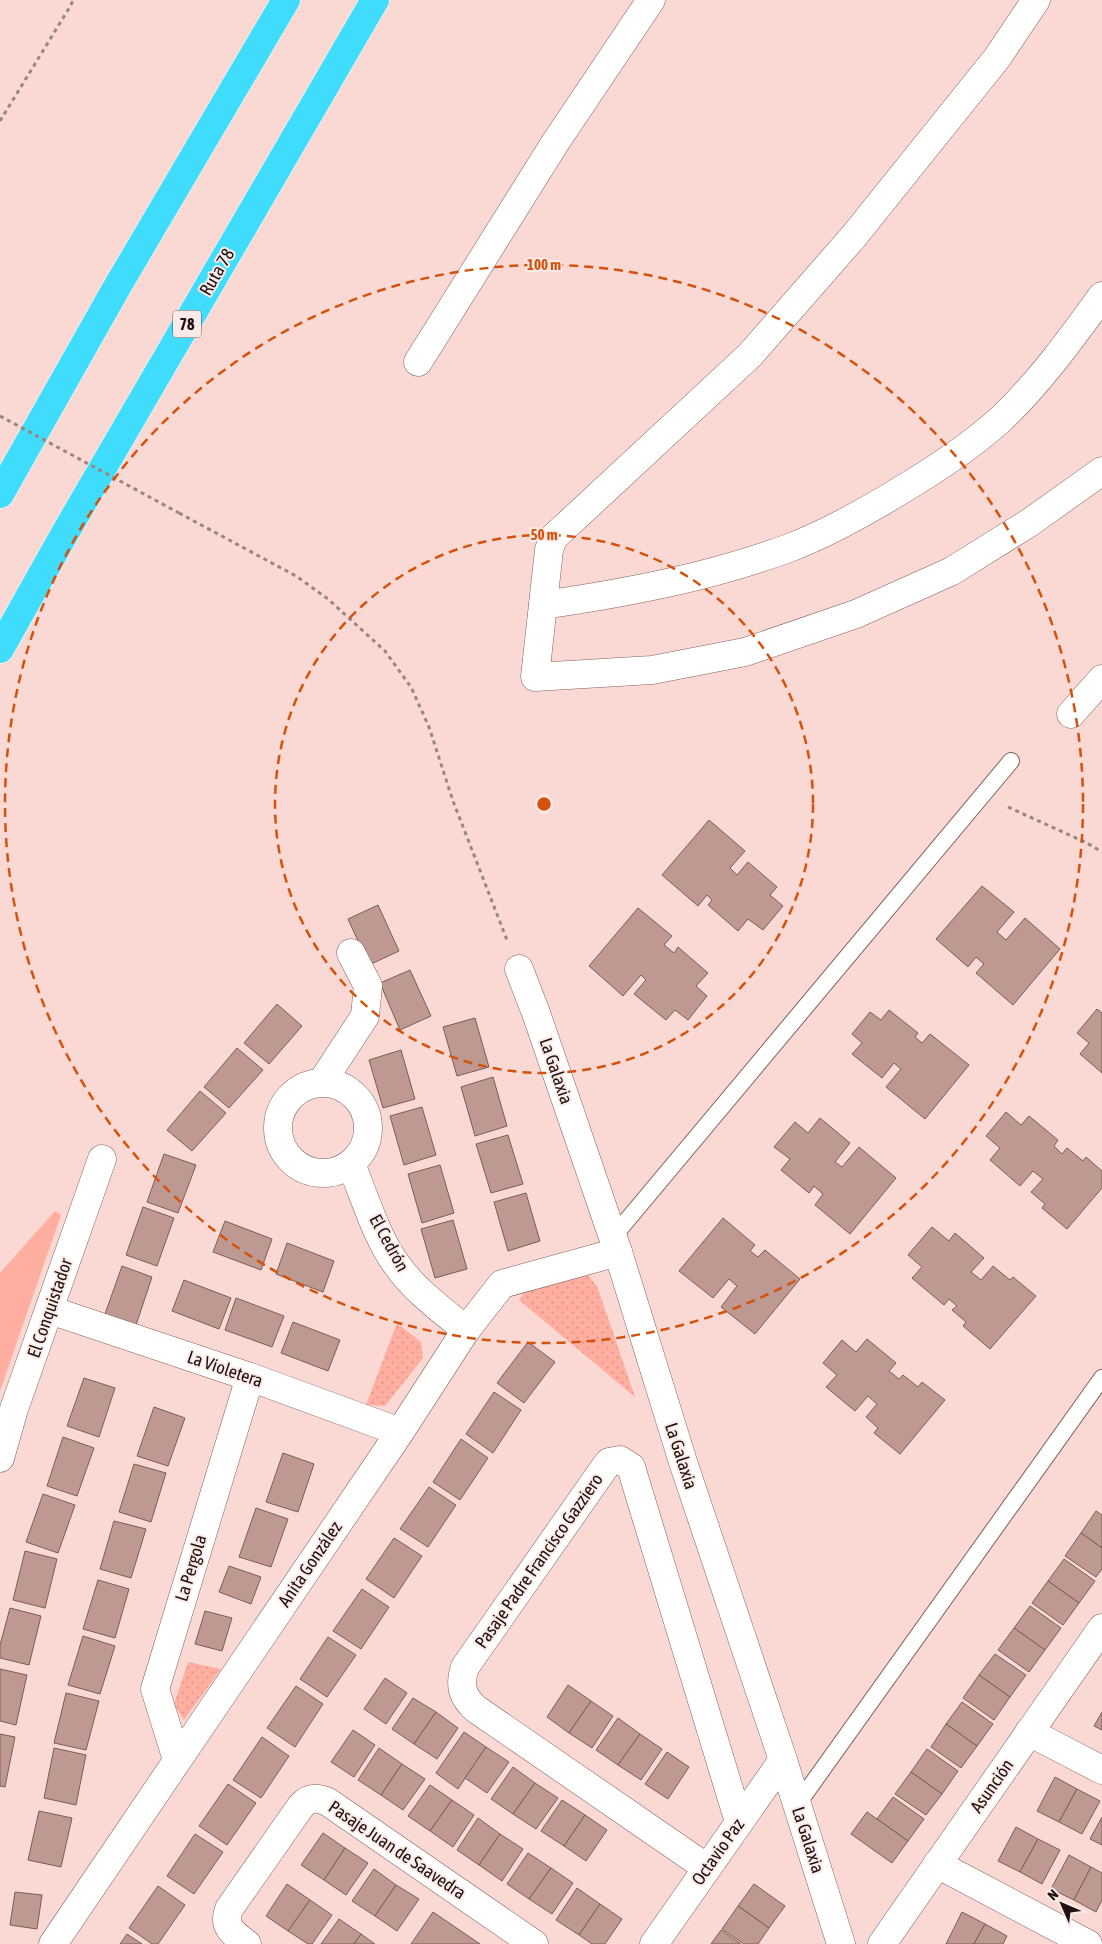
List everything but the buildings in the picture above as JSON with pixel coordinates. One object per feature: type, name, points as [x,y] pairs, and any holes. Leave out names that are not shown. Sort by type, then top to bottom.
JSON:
[{"type":"highway","points":[[0,494],[118,287],[286,0]]},
{"type":"highway","name":"Ruta 78","points":[[0,649],[65,533],[375,0]]},
{"type":"street","points":[[418,362],[556,143],[651,0]]},
{"type":"street","points":[[1036,0],[997,58],[854,236],[750,355],[553,538],[549,550],[535,678],[652,670],[745,652],[856,614],[952,571],[1029,523],[1102,471]]},
{"type":"street","points":[[543,605],[635,590],[750,561],[791,547],[868,510],[950,461],[1002,418],[1050,365],[1102,296]]},
{"type":"street","points":[[1071,714],[1102,679]]},
{"type":"street","points":[[322,1082],[365,1016],[368,986],[351,953]]},
{"type":"street","name":"La Galaxia","points":[[519,969],[536,1013],[615,1245],[683,1462],[783,1760],[841,1944]]},
{"type":"street","points":[[322,1082],[337,1084],[351,1092],[361,1103],[367,1118],[368,1134],[359,1155],[351,1164],[327,1173],[311,1172],[296,1165],[288,1157],[281,1144],[278,1128],[283,1106],[293,1094],[306,1086],[322,1082]]},
{"type":"street","name":"El Conquistador","points":[[0,1458],[14,1409],[102,1159]]},
{"type":"street","name":"El Cedrón","points":[[351,1164],[380,1234],[396,1265],[428,1299],[466,1330]]},
{"type":"street","name":"Anita González","points":[[53,1944],[400,1432],[466,1330],[502,1284],[615,1245]]},
{"type":"street","name":"La Violetera","points":[[50,1310],[250,1377],[400,1432]]},
{"type":"street","name":"La Pergola","points":[[177,1760],[155,1689],[250,1377]]},
{"type":"street","name":"Pasaje Padre Francisco Gazziero","points":[[707,1868],[476,1709],[467,1701],[462,1690],[462,1678],[465,1667],[605,1467],[614,1460],[620,1460],[631,1467],[739,1822]]},
{"type":"street","name":"Asunción","points":[[882,1944],[1102,1628]]},
{"type":"street","points":[[1029,1732],[1102,1770]]},
{"type":"street","name":"Octavio Paz","points":[[654,1944],[783,1760]]},
{"type":"street","name":"Pasaje Juan de Saavedra","points":[[247,1944],[229,1930],[226,1923],[229,1909],[300,1806],[306,1801],[321,1798],[534,1944]]},
{"type":"street","points":[[937,1864],[1088,1944]]},
{"type":"lane","points":[[615,1245],[1011,761]]},
{"type":"lane","points":[[797,1805],[1102,1378]]},
{"type":"path","points":[[0,121],[73,0]]},
{"type":"path","points":[[0,416],[296,576],[328,600],[385,651],[411,687],[430,727],[453,801],[519,969]]},
{"type":"path","points":[[982,796],[1087,843],[1102,852]]},
{"type":"shaded area","points":[[55,1211],[61,1215],[0,1391],[0,1273]]},
{"type":"shaded area","points":[[588,1275],[597,1286],[635,1397],[519,1300],[525,1291]]},
{"type":"shaded area","points":[[397,1323],[421,1342],[423,1358],[385,1406],[366,1405]]},
{"type":"shaded area","points":[[188,1662],[221,1669],[184,1720],[174,1704]]}]
